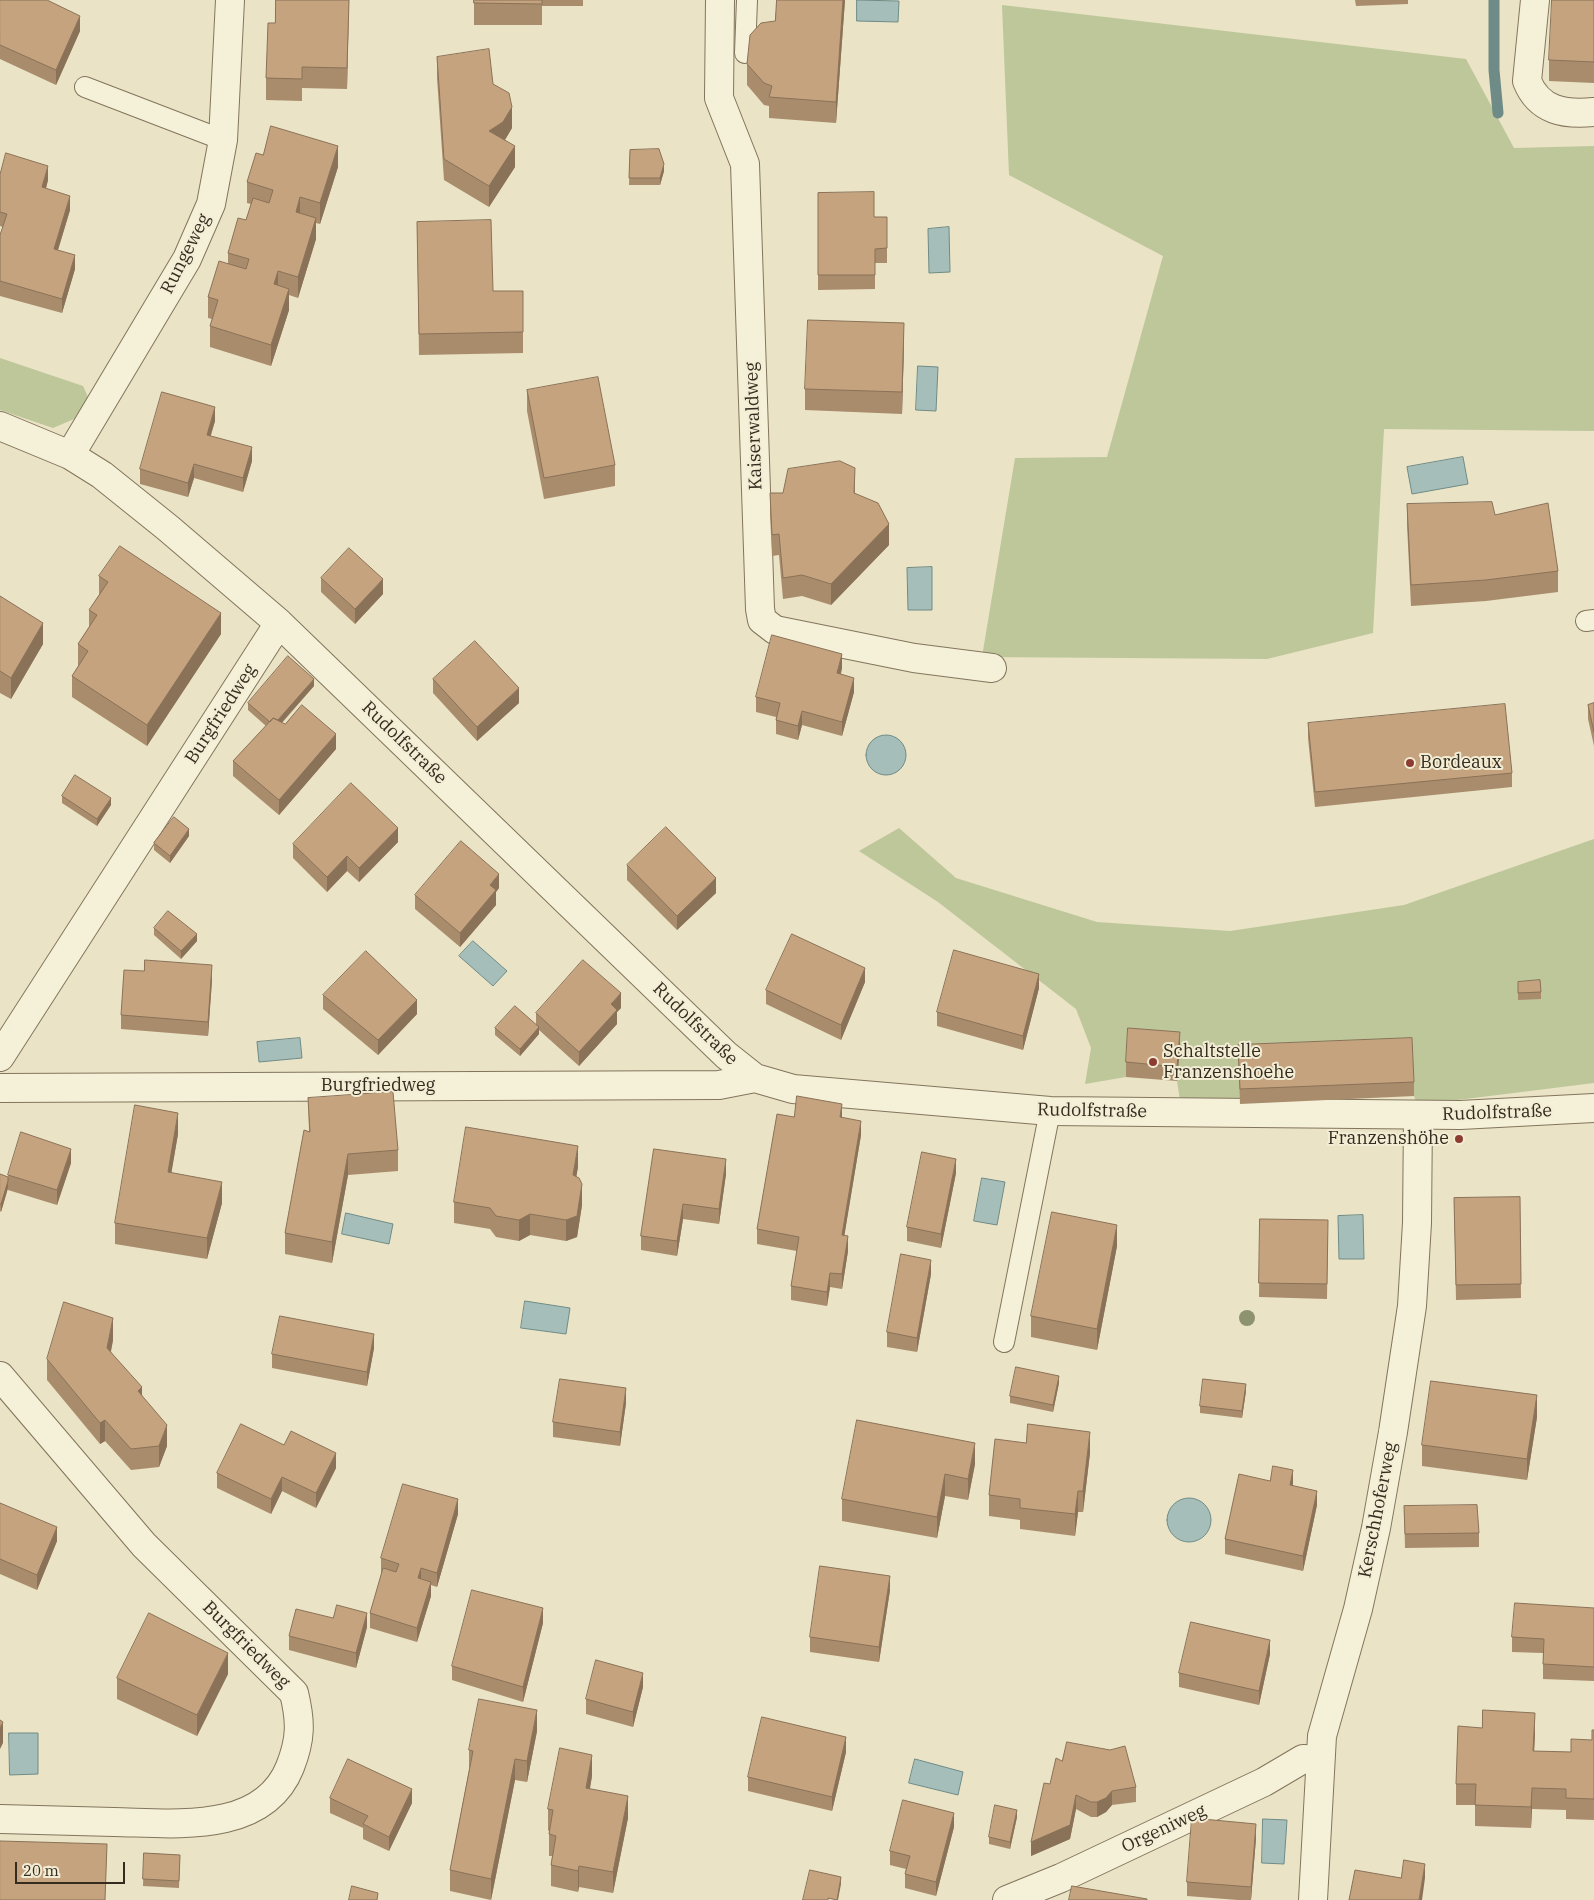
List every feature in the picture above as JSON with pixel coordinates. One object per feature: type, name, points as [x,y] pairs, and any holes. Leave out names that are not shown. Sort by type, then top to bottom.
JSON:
[{"type":"street","name":"Rungeweg","points":[[70,455],[188,259],[211,204],[223,140],[230,0]]},
{"type":"street","name":"Kaiserwaldweg","points":[[720,0],[719,98],[745,164],[760,609],[762,620],[775,630],[914,658],[992,668]]},
{"type":"street","points":[[1536,0],[1527,81],[1532,92],[1542,102],[1558,112],[1594,112]]},
{"type":"street","name":"Rudolfstraße","points":[[0,426],[70,455],[102,475],[168,528],[279,623],[726,1055],[755,1078],[793,1089],[1050,1111],[1418,1115],[1594,1108]]},
{"type":"street","name":"Burgfriedweg","points":[[0,1056],[279,623]]},
{"type":"street","name":"Burgfriedweg","points":[[0,1088],[719,1085],[755,1078]]},
{"type":"street","name":"Kerschhoferweg","points":[[1313,1900],[1322,1736],[1358,1609],[1374,1537],[1402,1373],[1412,1296],[1417,1223],[1418,1115]]},
{"type":"street","name":"Burgfriedweg","points":[[0,1376],[144,1545],[294,1693],[300,1718],[298,1748],[286,1778],[267,1799],[249,1810],[229,1817],[203,1822],[168,1823],[0,1819]]},
{"type":"street","name":"Orgeniweg","points":[[1007,1900],[1061,1878],[1264,1782],[1303,1758],[1320,1760]]},
{"type":"lane","points":[[745,53],[747,0]]},
{"type":"lane","points":[[85,87],[223,140]]},
{"type":"lane","points":[[1004,1342],[1050,1111]]},
{"type":"green space","points":[[1002,5],[1466,59],[1514,148],[1594,146],[1594,431],[1384,429],[1373,633],[1267,659],[982,657],[1015,458],[1107,457],[1163,256],[1009,175]]},
{"type":"green space","points":[[0,358],[83,386],[88,397],[74,419],[53,428],[0,410]]},
{"type":"green space","points":[[899,828],[956,878],[1097,922],[1230,931],[1404,905],[1594,839],[1594,1083],[1417,1105],[1414,1096],[1412,1053],[1240,1104],[1180,1100],[1177,1081],[1180,1047],[1128,1043],[1126,1077],[1085,1084],[1091,1048],[1076,1009],[938,902],[859,851]]},
{"type":"water","points":[[857,0],[899,1],[898,22],[857,21]]},
{"type":"water","points":[[949,227],[950,272],[929,273],[928,229]]},
{"type":"water","points":[[918,366],[938,367],[936,411],[916,410]]},
{"type":"water","points":[[1463,457],[1468,484],[1412,494],[1407,467]]},
{"type":"water","points":[[932,567],[932,610],[908,610],[907,568]]},
{"type":"water","points":[[890,735],[897,738],[903,744],[906,755],[905,763],[897,772],[890,775],[882,775],[875,772],[867,763],[866,751],[869,744],[878,736]]},
{"type":"water","points":[[473,941],[507,971],[493,986],[459,956]]},
{"type":"water","points":[[300,1038],[302,1058],[259,1062],[257,1042]]},
{"type":"water","points":[[982,1178],[1005,1182],[997,1225],[974,1221]]},
{"type":"water","points":[[346,1213],[393,1224],[389,1244],[342,1234]]},
{"type":"water","points":[[1363,1215],[1364,1259],[1339,1259],[1338,1216]]},
{"type":"water","points":[[525,1301],[570,1308],[566,1334],[521,1328]]},
{"type":"water","points":[[1193,1498],[1205,1504],[1210,1511],[1210,1529],[1205,1536],[1198,1541],[1185,1542],[1177,1539],[1170,1532],[1167,1516],[1170,1508],[1177,1501]]},
{"type":"water","points":[[9,1733],[38,1733],[38,1774],[10,1775]]},
{"type":"water","points":[[915,1759],[963,1772],[958,1795],[909,1783]]},
{"type":"water","points":[[1263,1819],[1287,1820],[1284,1864],[1262,1863]]},
{"type":"building","points":[[0,0],[47,0],[80,16],[56,70],[0,45]]},
{"type":"building","points":[[276,0],[349,0],[347,68],[302,67],[302,79],[266,78],[268,23],[275,23]]},
{"type":"building","points":[[474,0],[542,0],[542,4],[474,3]]},
{"type":"building","points":[[777,0],[843,0],[836,102],[769,97],[772,86],[764,83],[747,64],[750,35],[761,23],[775,21]]},
{"type":"building","points":[[1552,0],[1594,0],[1594,62],[1549,60]]},
{"type":"building","points":[[489,49],[493,84],[509,93],[512,107],[503,122],[489,131],[515,146],[489,186],[444,159],[437,57]]},
{"type":"building","points":[[271,126],[338,146],[320,203],[300,197],[296,212],[316,218],[298,277],[278,271],[274,284],[289,289],[271,345],[210,326],[218,300],[208,297],[219,261],[246,269],[249,259],[228,253],[238,218],[246,220],[253,198],[269,203],[273,190],[247,182],[256,153],[263,155]]},
{"type":"building","points":[[659,149],[664,164],[660,178],[629,178],[630,150]]},
{"type":"building","points":[[6,153],[48,166],[42,187],[70,196],[54,249],[75,255],[62,299],[0,281],[0,235],[7,214],[0,212],[0,175]]},
{"type":"building","points":[[874,192],[874,217],[887,217],[887,248],[875,249],[875,275],[818,275],[818,193]]},
{"type":"building","points":[[491,220],[493,291],[523,291],[523,332],[419,334],[417,222]]},
{"type":"building","points":[[808,320],[904,323],[902,392],[805,389]]},
{"type":"building","points":[[598,377],[615,465],[544,478],[527,390]]},
{"type":"building","points":[[162,392],[215,407],[207,435],[252,447],[243,478],[194,464],[188,483],[140,469]]},
{"type":"building","points":[[840,461],[855,468],[854,493],[878,503],[889,524],[831,584],[802,575],[783,578],[779,534],[772,535],[770,493],[783,493],[788,469]]},
{"type":"building","points":[[1492,502],[1495,515],[1548,503],[1558,571],[1486,580],[1411,585],[1407,504]]},
{"type":"building","points":[[120,546],[221,613],[147,725],[72,676],[88,651],[78,644],[97,615],[89,610],[108,582],[99,576]]},
{"type":"building","points":[[349,548],[383,579],[355,609],[321,578]]},
{"type":"building","points":[[0,596],[43,623],[11,678],[0,671]]},
{"type":"building","points":[[772,635],[842,654],[837,673],[854,678],[842,722],[802,711],[798,726],[776,720],[780,703],[756,697]]},
{"type":"building","points":[[475,641],[519,688],[477,727],[433,679]]},
{"type":"building","points":[[288,656],[314,679],[278,720],[273,718],[270,722],[248,703]]},
{"type":"building","points":[[1594,703],[1594,732],[1588,705]]},
{"type":"building","name":"Bordeaux","points":[[1505,704],[1512,773],[1315,792],[1308,723]]},
{"type":"building","points":[[302,705],[336,734],[279,800],[233,761],[273,718],[285,724]]},
{"type":"building","points":[[75,775],[111,798],[97,819],[62,796]]},
{"type":"building","points":[[351,783],[398,828],[359,868],[347,856],[327,877],[293,844]]},
{"type":"building","points":[[174,817],[189,829],[170,856],[154,843]]},
{"type":"building","points":[[666,827],[716,878],[677,916],[627,865]]},
{"type":"building","points":[[461,841],[499,874],[490,885],[496,890],[460,933],[415,895]]},
{"type":"building","points":[[168,911],[197,934],[181,951],[154,928]]},
{"type":"building","points":[[792,934],[865,968],[841,1025],[766,990]]},
{"type":"building","points":[[954,950],[1039,974],[1023,1036],[937,1012]]},
{"type":"building","points":[[366,951],[417,1000],[378,1040],[323,995]]},
{"type":"building","points":[[145,960],[212,965],[208,1022],[121,1015],[124,970],[144,971]]},
{"type":"building","points":[[583,960],[621,993],[611,1004],[617,1010],[579,1052],[536,1013]]},
{"type":"building","points":[[1540,980],[1541,992],[1518,993],[1518,982]]},
{"type":"building","points":[[515,1006],[539,1027],[520,1049],[495,1028]]},
{"type":"building","points":[[1128,1028],[1180,1032],[1177,1067],[1126,1062]]},
{"type":"building","points":[[1412,1038],[1414,1082],[1240,1089],[1238,1045]]},
{"type":"building","points":[[393,1092],[398,1150],[348,1154],[332,1242],[285,1233],[304,1130],[310,1132],[308,1098]]},
{"type":"building","points":[[797,1096],[842,1104],[840,1117],[861,1121],[842,1235],[848,1236],[842,1274],[830,1273],[827,1292],[791,1286],[799,1237],[757,1229],[777,1114],[794,1117]]},
{"type":"building","points":[[135,1105],[178,1113],[168,1172],[222,1182],[207,1238],[115,1223]]},
{"type":"building","points":[[466,1127],[578,1146],[573,1175],[579,1178],[582,1184],[577,1216],[566,1220],[530,1214],[519,1220],[496,1216],[490,1208],[454,1202]]},
{"type":"building","points":[[21,1132],[71,1149],[57,1190],[8,1175]]},
{"type":"building","points":[[654,1149],[726,1159],[719,1209],[683,1204],[677,1241],[641,1236]]},
{"type":"building","points":[[922,1152],[956,1159],[941,1234],[907,1227]]},
{"type":"building","points":[[0,1174],[8,1177],[1,1204],[0,1204]]},
{"type":"building","points":[[1520,1197],[1521,1284],[1456,1285],[1454,1198]]},
{"type":"building","points":[[1052,1212],[1117,1225],[1097,1329],[1031,1316]]},
{"type":"building","points":[[1260,1219],[1328,1220],[1327,1284],[1259,1283]]},
{"type":"building","points":[[901,1254],[931,1260],[917,1338],[887,1332]]},
{"type":"building","points":[[64,1302],[113,1318],[107,1348],[142,1387],[138,1391],[167,1425],[159,1446],[131,1449],[105,1420],[100,1423],[47,1359]]},
{"type":"building","points":[[280,1316],[374,1334],[367,1372],[272,1354]]},
{"type":"building","points":[[1016,1367],[1059,1376],[1053,1405],[1010,1396]]},
{"type":"building","points":[[560,1379],[626,1388],[620,1432],[553,1422]]},
{"type":"building","points":[[1203,1379],[1246,1384],[1242,1411],[1200,1406]]},
{"type":"building","points":[[1431,1381],[1537,1395],[1527,1459],[1422,1445]]},
{"type":"building","points":[[857,1420],[975,1443],[968,1479],[945,1474],[937,1517],[842,1499]]},
{"type":"building","points":[[241,1424],[284,1445],[291,1431],[336,1453],[316,1493],[282,1477],[271,1499],[217,1473]]},
{"type":"building","points":[[1028,1424],[1090,1432],[1083,1491],[1078,1491],[1075,1514],[1020,1508],[1020,1499],[989,1495],[995,1439],[1026,1443]]},
{"type":"building","points":[[1273,1466],[1293,1470],[1290,1485],[1317,1491],[1303,1556],[1225,1539],[1239,1474],[1270,1481]]},
{"type":"building","points":[[403,1484],[458,1499],[437,1573],[421,1568],[418,1578],[431,1582],[417,1628],[370,1613],[383,1568],[396,1572],[399,1564],[381,1558]]},
{"type":"building","points":[[0,1503],[57,1527],[37,1575],[0,1559]]},
{"type":"building","points":[[1477,1505],[1479,1533],[1405,1534],[1404,1506]]},
{"type":"building","points":[[820,1566],[890,1576],[879,1647],[810,1637]]},
{"type":"building","points":[[472,1590],[543,1608],[523,1687],[452,1666]]},
{"type":"building","points":[[1515,1603],[1594,1608],[1594,1667],[1543,1664],[1544,1639],[1512,1637]]},
{"type":"building","points":[[337,1605],[367,1613],[356,1653],[289,1636],[296,1609],[333,1618]]},
{"type":"building","points":[[149,1613],[228,1653],[197,1715],[117,1678]]},
{"type":"building","points":[[1191,1622],[1270,1640],[1259,1691],[1179,1673]]},
{"type":"building","points":[[596,1660],[643,1673],[633,1712],[586,1699]]},
{"type":"building","points":[[479,1699],[537,1710],[527,1761],[515,1759],[491,1879],[450,1870],[473,1751],[469,1750]]},
{"type":"building","points":[[1483,1710],[1535,1713],[1533,1751],[1571,1752],[1571,1739],[1592,1740],[1592,1730],[1594,1730],[1594,1799],[1566,1798],[1566,1789],[1532,1788],[1531,1807],[1475,1805],[1476,1784],[1456,1784],[1458,1726],[1482,1728]]},
{"type":"building","points":[[762,1717],[846,1737],[832,1797],[748,1777]]},
{"type":"building","points":[[1067,1742],[1110,1750],[1125,1746],[1136,1787],[1112,1791],[1106,1798],[1097,1802],[1091,1802],[1076,1795],[1070,1825],[1031,1842],[1044,1783],[1050,1784],[1056,1758],[1062,1761]]},
{"type":"building","points":[[560,1748],[592,1755],[586,1788],[628,1796],[613,1872],[579,1866],[578,1871],[551,1865],[556,1836],[549,1834],[553,1810],[548,1809]]},
{"type":"building","points":[[348,1759],[412,1789],[389,1837],[363,1824],[368,1816],[330,1798]]},
{"type":"building","points":[[903,1800],[954,1813],[936,1882],[905,1874],[910,1856],[890,1851]]},
{"type":"building","points":[[995,1805],[1017,1810],[1010,1842],[989,1837]]},
{"type":"building","points":[[1192,1818],[1256,1824],[1251,1887],[1187,1882]]},
{"type":"building","points":[[0,1841],[107,1844],[105,1900],[0,1900]]},
{"type":"building","points":[[144,1853],[180,1855],[179,1881],[143,1879]]},
{"type":"building","points":[[1404,1860],[1425,1864],[1419,1900],[1349,1900],[1355,1870],[1401,1878]]},
{"type":"building","points":[[810,1870],[841,1877],[837,1900],[828,1898],[828,1900],[803,1900]]},
{"type":"building","points":[[352,1886],[378,1893],[377,1900],[349,1900]]},
{"type":"building","points":[[1072,1886],[1147,1899],[1147,1900],[1069,1900]]},
{"type":"waterway","points":[[1494,0],[1494,70],[1498,113]]},
{"type":"place","name":"Bordeaux","points":[[1410,763]]},
{"type":"place","name":"Schaltstelle Franzenshoehe","points":[[1153,1062]]},
{"type":"place","name":"Franzenshöhe","points":[[1459,1139]]}]
